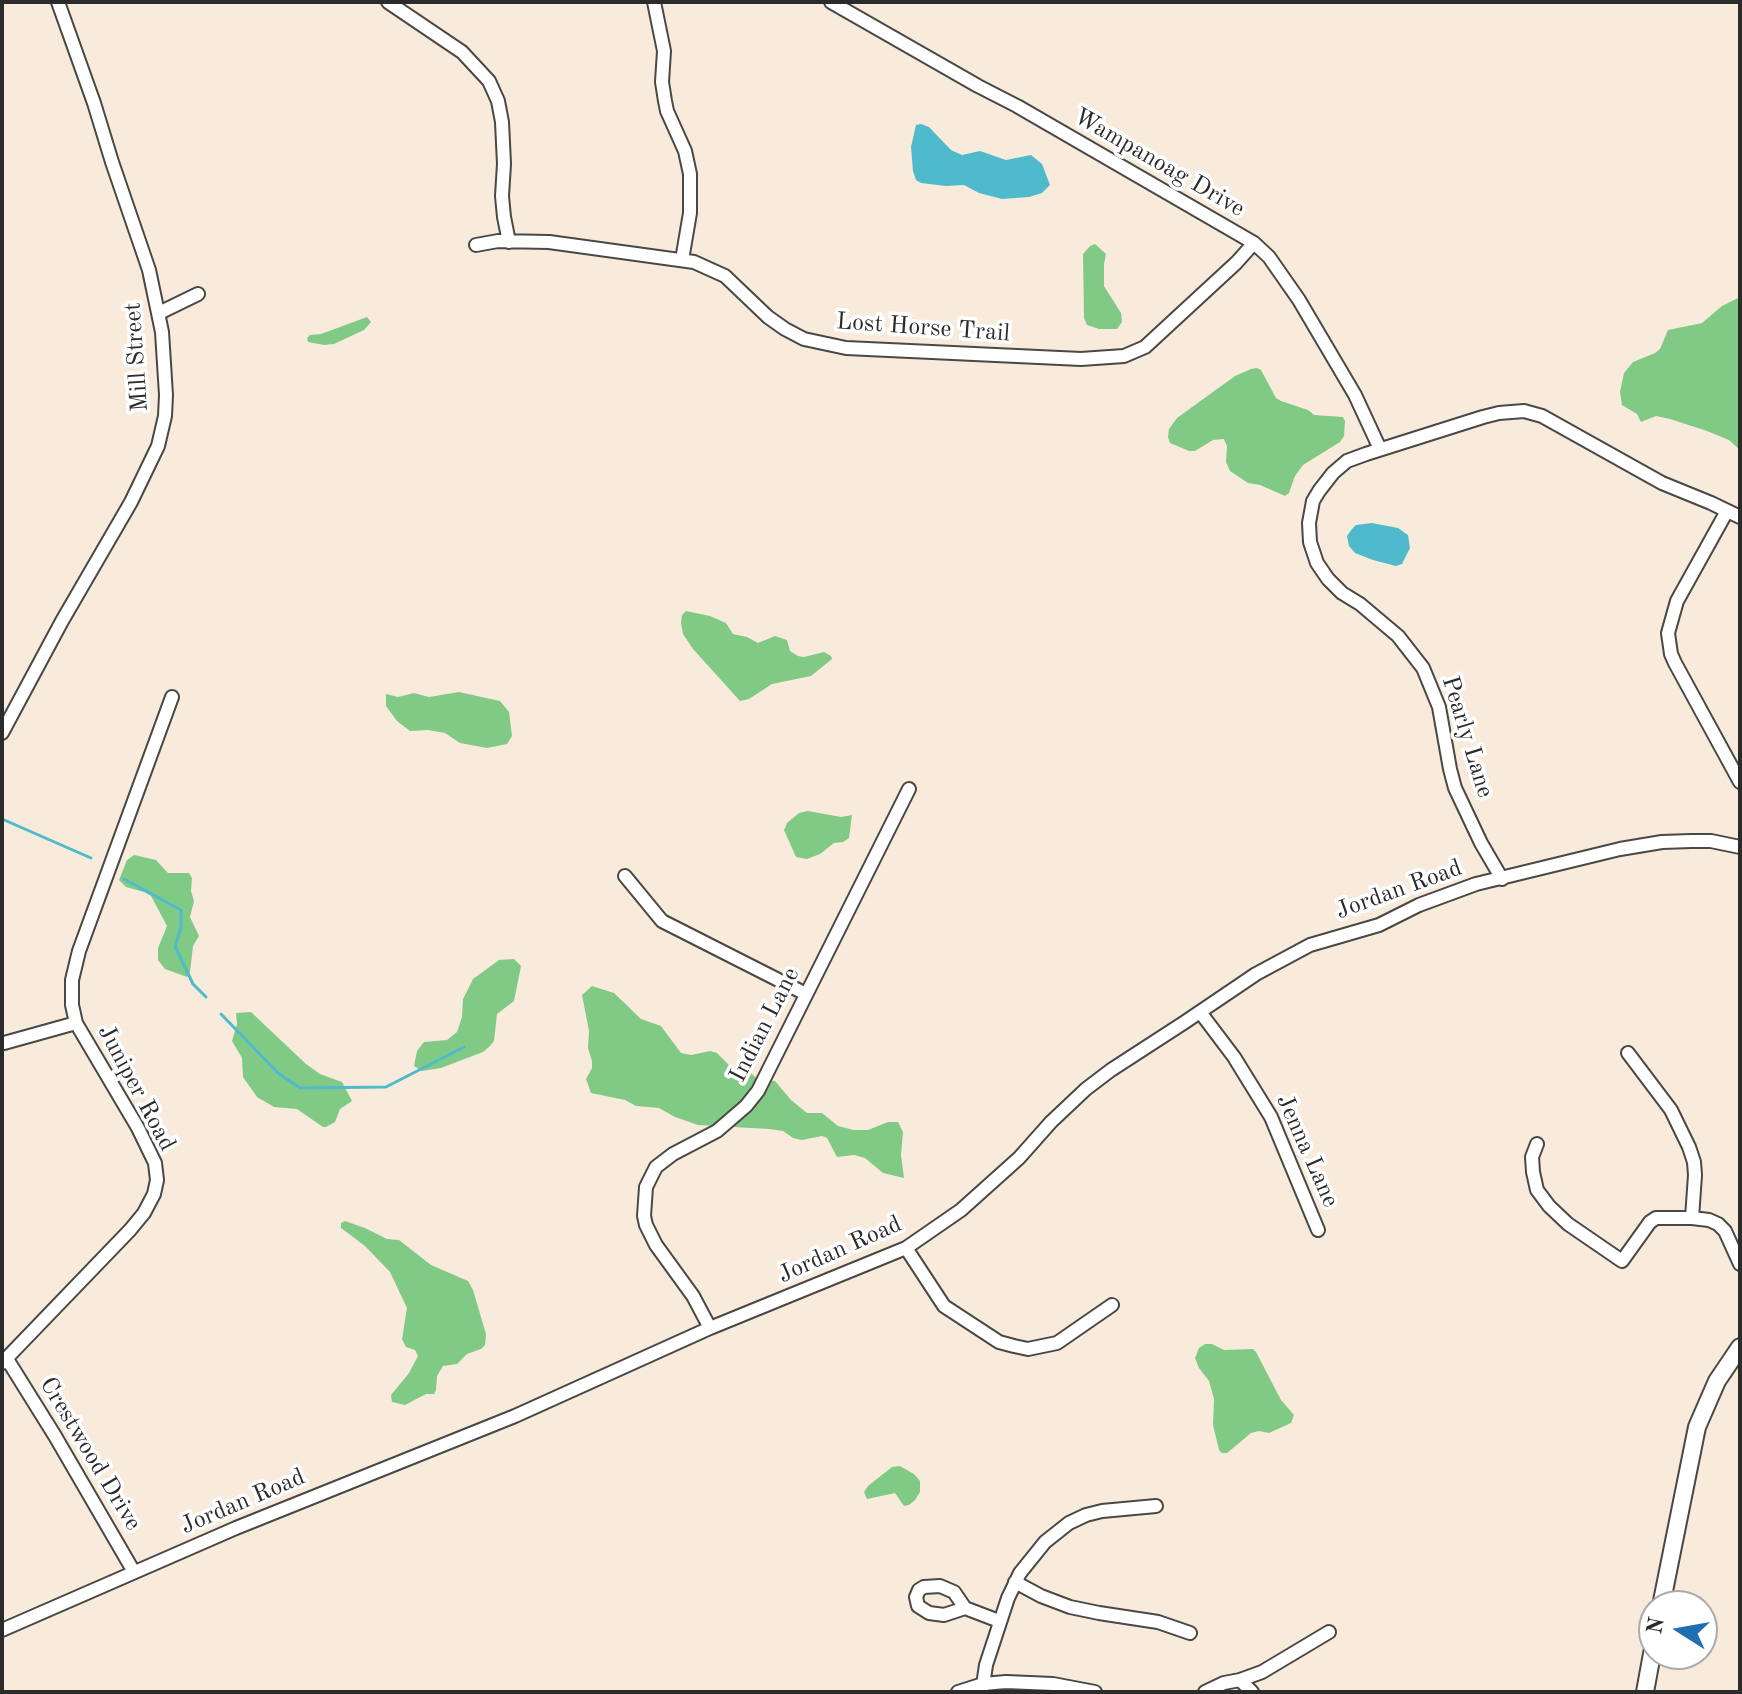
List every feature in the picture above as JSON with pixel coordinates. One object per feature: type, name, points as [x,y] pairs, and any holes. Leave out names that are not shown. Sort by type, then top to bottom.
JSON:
[{"type":"main road","points":[[1664,1590],[1697,1427],[1716,1383],[1740,1347]]},
{"type":"main road","points":[[1645,1692],[1649,1670]]},
{"type":"street","name":"Mill Street","points":[[2,733],[131,502],[158,446],[165,416],[159,313],[149,270],[58,2]]},
{"type":"street","points":[[388,2],[462,52],[489,81],[498,101],[502,122],[502,196],[509,242]]},
{"type":"street","points":[[654,2],[664,51],[662,82],[667,111],[685,151],[690,174],[690,213],[682,260]]},
{"type":"street","name":"Wampanoag Drive","points":[[831,2],[1254,243],[1276,266],[1299,300],[1355,395],[1380,449]]},
{"type":"street","name":"Lost Horse Trail","points":[[476,245],[549,242],[694,262],[725,276],[768,317],[804,339],[846,348],[1091,359],[1124,356],[1154,341],[1254,243]]},
{"type":"street","points":[[159,313],[198,294]]},
{"type":"street","name":"Pearly Lane","points":[[1502,879],[1455,788],[1439,707],[1423,668],[1391,629],[1342,593],[1317,563],[1309,523],[1313,501],[1319,491],[1347,461],[1483,417],[1524,411],[1542,416],[1662,483],[1727,511]]},
{"type":"street","points":[[1740,517],[1727,511],[1677,601],[1668,633],[1675,663],[1740,782]]},
{"type":"street","name":"Juniper Road","points":[[4,1361],[130,1230],[154,1194],[157,1180],[155,1163],[76,1023],[72,980],[79,951],[172,697]]},
{"type":"street","name":"Indian Lane","points":[[710,1328],[693,1296],[656,1245],[646,1225],[646,1187],[656,1167],[673,1154],[717,1131],[758,1091],[909,789]]},
{"type":"street","name":"Jordan Road","points":[[2,1630],[236,1528],[543,1404],[710,1328],[906,1248],[961,1210],[1019,1158],[1086,1089],[1114,1067],[1256,974],[1310,945],[1379,925],[1419,905],[1476,884],[1620,849],[1662,842],[1711,841],[1740,847]]},
{"type":"street","points":[[625,876],[662,921],[806,994]]},
{"type":"street","name":"Jenna Lane","points":[[1200,1012],[1234,1057],[1271,1117],[1318,1230]]},
{"type":"street","points":[[4,1043],[76,1023]]},
{"type":"street","points":[[1628,1053],[1671,1110],[1689,1147],[1695,1175],[1692,1218]]},
{"type":"street","points":[[1537,1144],[1532,1157],[1537,1190],[1568,1224],[1622,1261],[1656,1218],[1692,1218],[1718,1224],[1725,1231],[1740,1264]]},
{"type":"street","points":[[906,1248],[944,1306],[999,1342],[1028,1349],[1057,1343],[1112,1305]]},
{"type":"street","name":"Crestwood Drive","points":[[4,1361],[55,1436],[134,1572]]},
{"type":"street","points":[[982,1688],[999,1621],[1015,1582],[1045,1542],[1078,1518],[1102,1511],[1156,1506]]},
{"type":"street","points":[[1015,1582],[1070,1607],[1158,1622],[1190,1633]]},
{"type":"street","points":[[965,1608],[999,1621]]},
{"type":"street","points":[[1205,1692],[1262,1672],[1329,1632]]},
{"type":"street","points":[[1240,1680],[1252,1692]]},
{"type":"street","points":[[958,1692],[1053,1684],[1095,1692]]},
{"type":"green space","points":[[1095,244],[1106,254],[1104,286],[1121,313],[1122,322],[1117,329],[1087,325],[1084,318],[1083,254]]},
{"type":"green space","points":[[1740,297],[1740,450],[1729,440],[1670,419],[1656,416],[1641,422],[1637,414],[1622,405],[1620,392],[1624,373],[1633,362],[1660,349],[1668,330],[1702,323],[1722,306]]},
{"type":"green space","points":[[367,317],[371,322],[364,330],[334,344],[308,342],[310,335]]},
{"type":"green space","points":[[1257,368],[1276,398],[1314,415],[1343,417],[1345,421],[1344,436],[1340,442],[1303,465],[1285,496],[1248,483],[1230,471],[1224,439],[1213,440],[1195,451],[1189,451],[1170,443],[1168,437],[1169,429],[1177,418],[1235,376]]},
{"type":"green space","points":[[686,611],[726,623],[733,634],[758,643],[775,636],[787,640],[790,651],[798,656],[824,652],[832,659],[811,676],[772,684],[749,699],[740,701],[683,634],[682,615]]},
{"type":"green space","points":[[459,692],[500,701],[509,712],[512,736],[507,744],[487,748],[460,743],[445,733],[410,731],[397,721],[386,706],[386,694],[398,697],[414,693],[429,697]]},
{"type":"green space","points":[[808,811],[841,817],[852,815],[849,838],[807,859],[796,857],[784,830],[799,813]]},
{"type":"green space","points":[[134,855],[156,860],[168,873],[189,873],[192,878],[194,901],[190,917],[199,936],[193,946],[187,977],[165,969],[158,960],[158,948],[167,926],[151,896],[126,887],[119,880],[127,860]]},
{"type":"green space","points":[[514,959],[521,966],[514,1001],[497,1014],[494,1041],[490,1046],[483,1052],[441,1068],[422,1071],[414,1066],[417,1051],[424,1042],[447,1040],[457,1032],[463,999],[473,979],[499,960]]},
{"type":"green space","points":[[592,986],[614,993],[641,1019],[661,1026],[681,1053],[717,1053],[730,1066],[749,1071],[758,1080],[775,1081],[807,1113],[822,1113],[838,1126],[854,1130],[868,1130],[888,1122],[898,1122],[903,1132],[901,1155],[904,1178],[883,1173],[865,1158],[854,1155],[837,1157],[827,1138],[822,1136],[802,1140],[783,1131],[698,1125],[659,1108],[636,1106],[625,1100],[591,1093],[586,1079],[592,1061],[582,995]]},
{"type":"green space","points":[[251,1012],[306,1064],[320,1074],[342,1082],[352,1101],[340,1109],[335,1122],[323,1127],[297,1109],[274,1107],[257,1097],[243,1077],[242,1058],[232,1041],[237,1024],[236,1013]]},
{"type":"green space","points":[[345,1221],[387,1239],[399,1240],[431,1265],[468,1281],[473,1290],[486,1334],[485,1345],[467,1354],[457,1364],[443,1366],[437,1376],[434,1394],[426,1394],[405,1405],[392,1402],[391,1395],[418,1356],[415,1350],[406,1347],[402,1339],[407,1308],[390,1272],[365,1246],[341,1228],[341,1223]]},
{"type":"green space","points":[[1205,1344],[1224,1350],[1253,1349],[1281,1400],[1294,1415],[1291,1423],[1269,1433],[1251,1433],[1227,1453],[1222,1453],[1213,1425],[1214,1399],[1209,1381],[1195,1358],[1199,1348]]},
{"type":"green space","points":[[900,1466],[920,1481],[920,1492],[915,1500],[904,1506],[895,1493],[867,1499],[864,1492],[868,1486],[892,1467]]},
{"type":"water","points":[[916,125],[929,127],[951,150],[962,155],[980,151],[1006,160],[1031,155],[1042,164],[1050,185],[1042,193],[1029,197],[1002,199],[964,185],[921,183],[916,180],[913,171],[911,147]]},
{"type":"water","points":[[1372,523],[1398,528],[1408,535],[1410,548],[1402,564],[1396,566],[1373,560],[1355,553],[1349,546],[1347,536],[1356,525]]},
{"type":"waterway","points":[[2,819],[91,858]]},
{"type":"waterway","points":[[124,879],[181,910],[181,928],[175,946],[193,984],[206,997]]},
{"type":"waterway","points":[[221,1014],[278,1073],[300,1088],[386,1087],[464,1047]]}]
